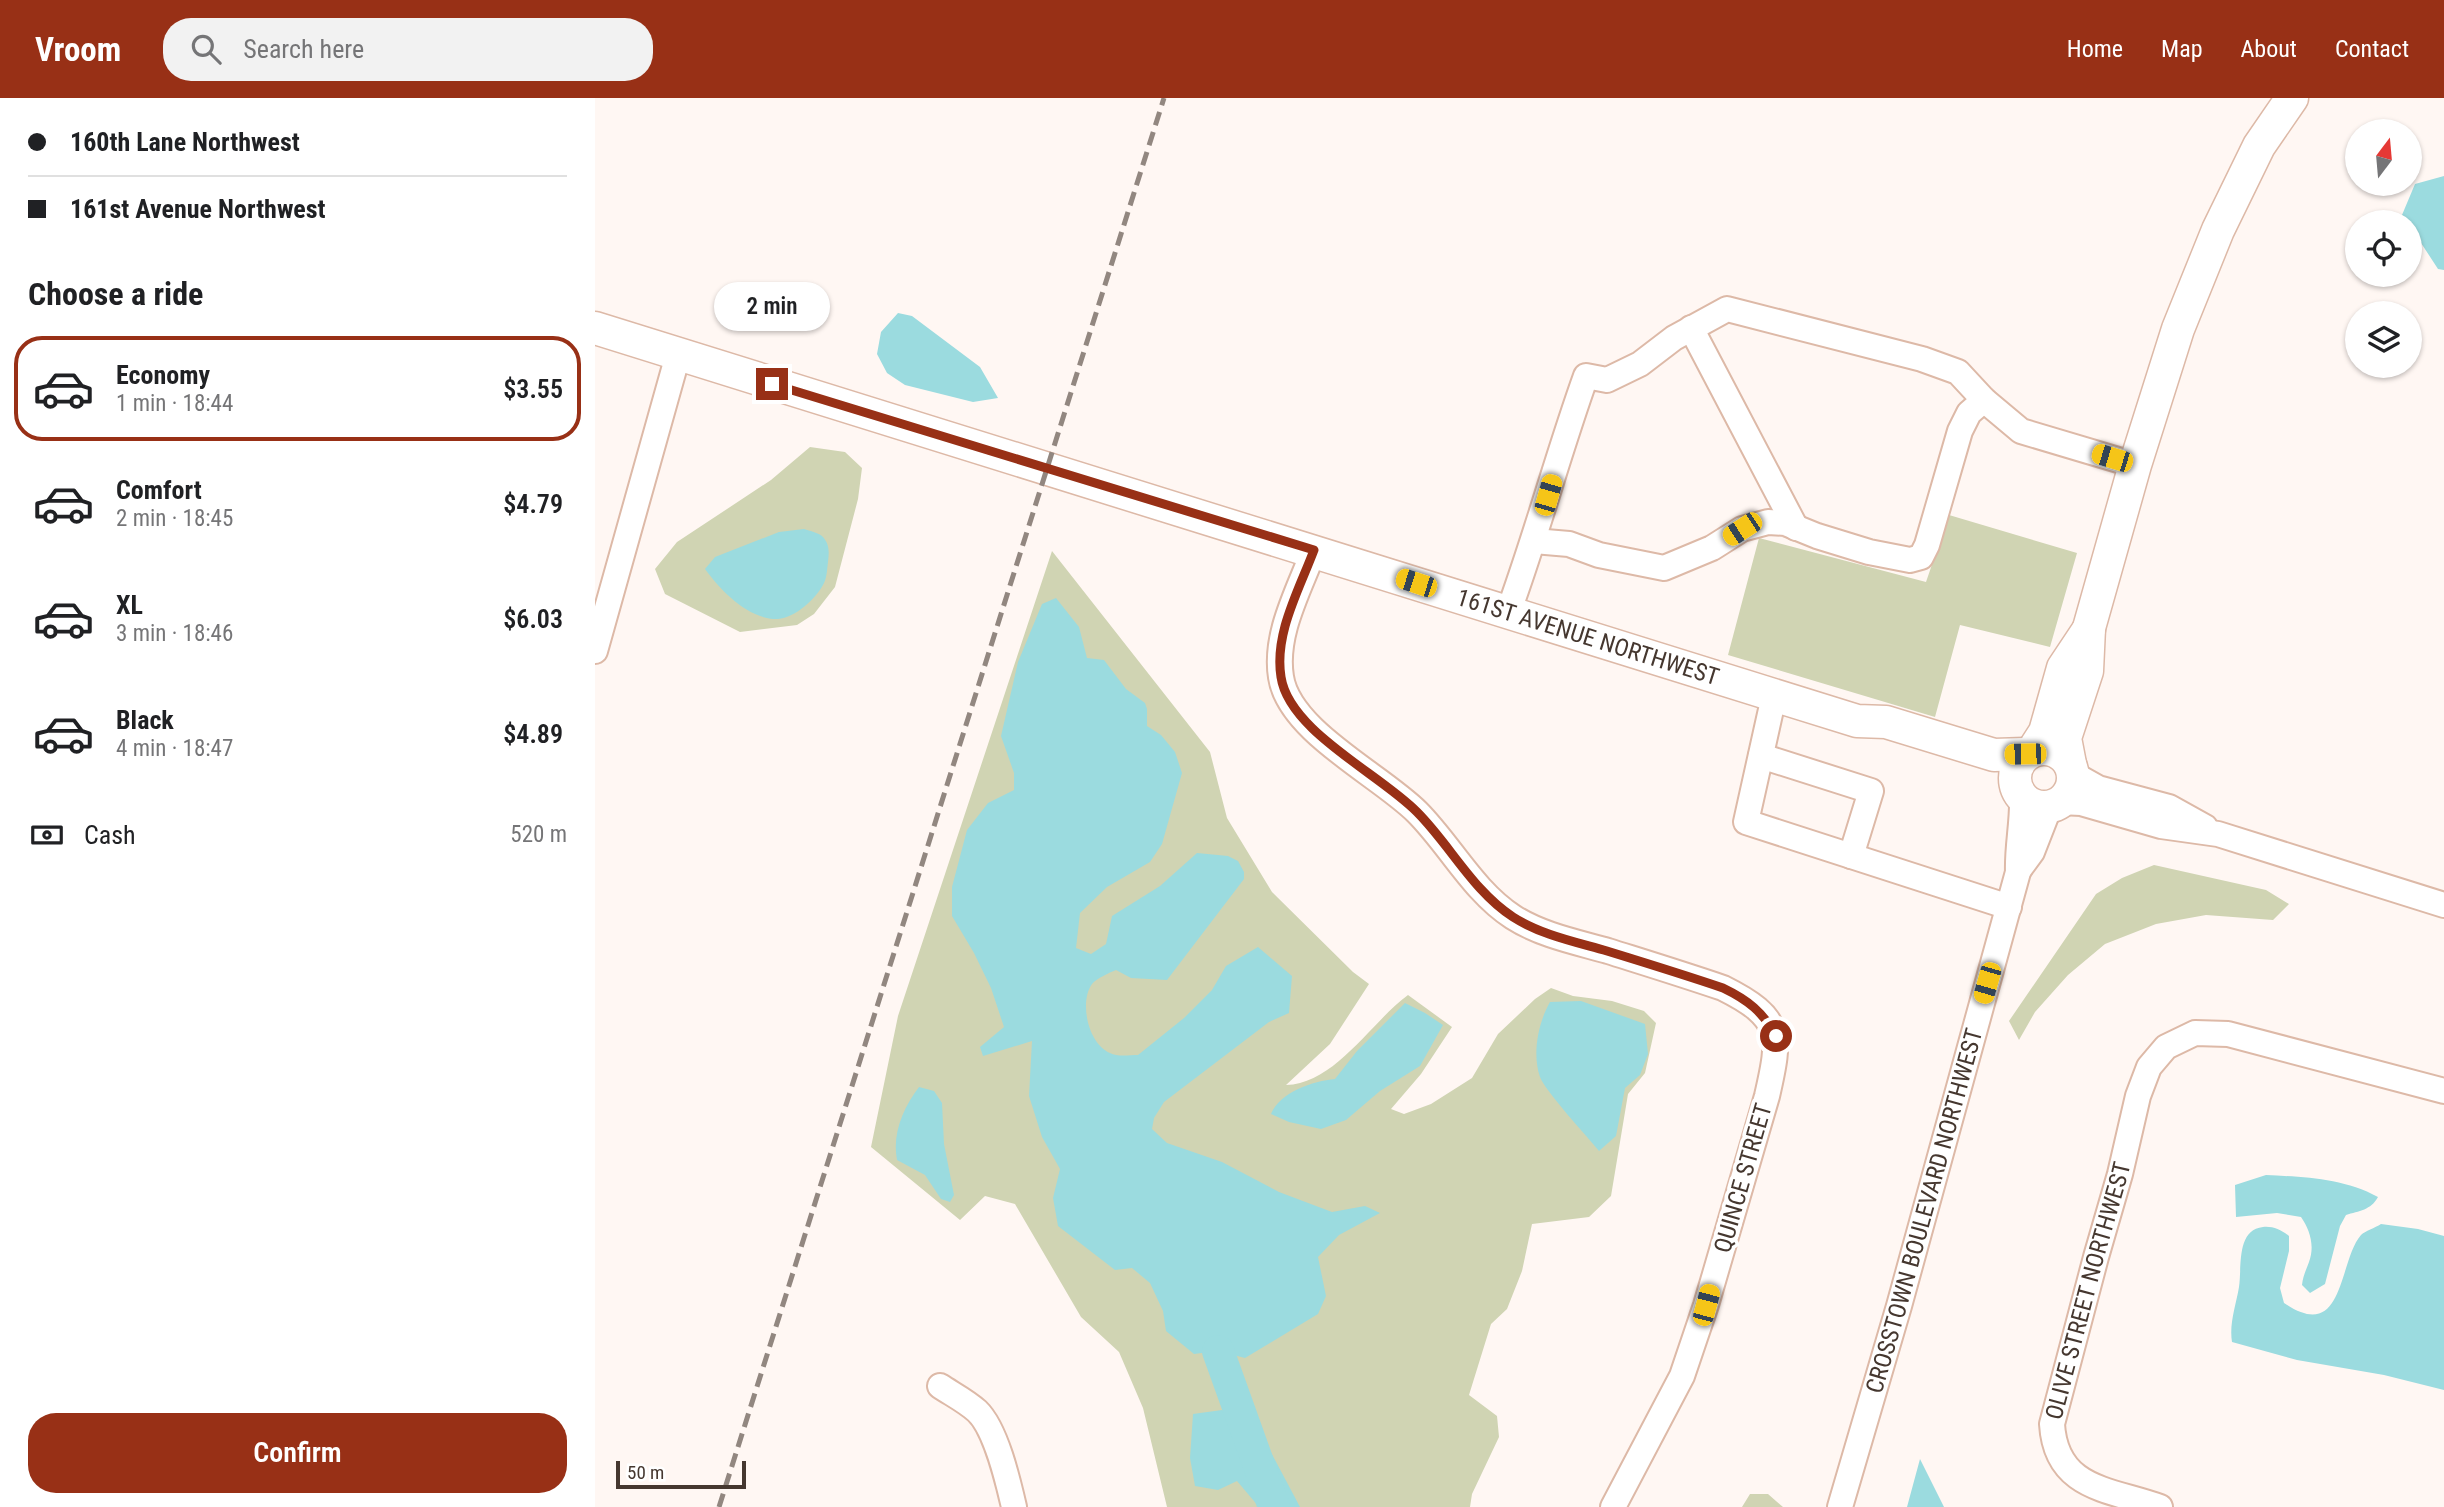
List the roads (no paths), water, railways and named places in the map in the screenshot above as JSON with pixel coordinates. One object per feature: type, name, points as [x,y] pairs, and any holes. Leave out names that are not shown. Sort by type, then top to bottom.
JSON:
[{"type":"main road","points":[[2089,628],[2063,668],[2045,732],[2015,771],[2014,780],[2037,799],[2068,795],[2072,785],[2065,738],[2087,671],[2089,628],[2135,465],[2178,328],[2218,230],[2259,146],[2292,98]]},
{"type":"main road","name":"161ST AVENUE NORTHWEST","points":[[595,328],[1857,721],[1886,723],[1994,755],[2029,752]]},
{"type":"main road","name":"161ST AVENUE NORTHWEST","points":[[1857,721],[1888,741],[1986,774],[2037,799]]},
{"type":"main road","points":[[2029,752],[2054,750],[2063,755],[2071,769]]},
{"type":"street","points":[[1508,613],[1534,541],[1568,426],[1586,376],[1607,380],[1640,364],[1674,338],[1727,309],[1922,359],[1958,372],[1984,400],[2021,431],[2135,465]]},
{"type":"street","points":[[1691,328],[1796,528]]},
{"type":"street","points":[[595,651],[678,355]]},
{"type":"street","points":[[1534,541],[1569,544],[1599,555],[1664,568],[1712,548],[1742,529],[1768,522],[1785,523],[1869,552],[1910,560],[1921,557],[1927,545],[1960,431],[1969,413],[1984,400]]},
{"type":"street","name":"QUINCE STREET","points":[[1314,550],[1286,623],[1279,653],[1281,679],[1289,701],[1324,739],[1418,812],[1485,894],[1513,917],[1548,933],[1723,988],[1748,1000],[1766,1017],[1776,1036],[1774,1067],[1767,1096],[1706,1305],[1682,1376],[1613,1507]]},
{"type":"street","points":[[1774,696],[1746,822],[2009,907]]},
{"type":"street","points":[[1761,756],[1871,791],[1851,856]]},
{"type":"street","points":[[2071,769],[2098,788],[2169,807],[2218,834]]},
{"type":"street","points":[[2037,799],[2081,803],[2161,826],[2218,834],[2444,905]]},
{"type":"street","name":"CROSSTOWN BOULEVARD NORTHWEST","points":[[1840,1507],[1899,1306],[2009,907],[2018,872],[2017,848],[2022,813],[2037,799]]},
{"type":"street","name":"OLIVE STREET NORTHWEST","points":[[2160,1507],[2087,1485],[2069,1471],[2058,1454],[2052,1424],[2120,1174],[2138,1096],[2149,1068],[2167,1047],[2196,1033],[2228,1034],[2444,1091]]},
{"type":"street","points":[[940,1386],[977,1411],[985,1423],[1004,1464],[1014,1507]]},
{"type":"water","points":[[2444,176],[2444,270],[2438,269],[2422,244],[2422,210],[2404,210],[2410,196],[2422,196],[2422,182]]},
{"type":"water","points":[[898,313],[912,316],[980,367],[998,398],[973,402],[905,385],[887,373],[877,354],[881,332]]},
{"type":"water","points":[[804,529],[821,536],[827,543],[827,573],[816,595],[805,606],[785,618],[767,618],[746,609],[727,595],[705,569],[715,557],[779,532]]},
{"type":"water","points":[[1056,598],[1079,627],[1087,658],[1104,660],[1126,689],[1145,703],[1147,726],[1161,735],[1175,752],[1182,773],[1162,844],[1150,862],[1107,887],[1080,913],[1076,948],[1091,954],[1106,944],[1112,916],[1160,886],[1197,853],[1228,856],[1238,861],[1244,872],[1244,879],[1167,980],[1131,978],[1116,970],[1092,984],[1086,1001],[1091,1032],[1102,1048],[1110,1053],[1138,1055],[1184,1018],[1212,990],[1226,966],[1258,947],[1292,976],[1289,1013],[1269,1022],[1164,1102],[1154,1118],[1152,1129],[1167,1143],[1222,1162],[1279,1192],[1332,1212],[1365,1206],[1380,1213],[1339,1235],[1318,1257],[1326,1296],[1318,1314],[1245,1358],[1218,1351],[1194,1354],[1166,1331],[1163,1311],[1150,1283],[1132,1268],[1115,1270],[1058,1226],[1053,1198],[1060,1169],[1042,1137],[1029,1096],[1032,1041],[983,1056],[980,1047],[1004,1027],[991,988],[952,916],[952,887],[967,830],[988,803],[1014,790],[1014,773],[1001,736],[1018,662],[1042,604]]},
{"type":"water","points":[[1581,1001],[1645,1024],[1648,1054],[1640,1075],[1625,1088],[1616,1136],[1599,1151],[1543,1084],[1536,1059],[1539,1029],[1550,1002]]},
{"type":"water","points":[[1405,1003],[1443,1025],[1420,1066],[1380,1091],[1346,1120],[1321,1129],[1289,1122],[1271,1114],[1275,1106],[1298,1089],[1335,1079],[1357,1051]]},
{"type":"water","points":[[919,1087],[934,1091],[942,1103],[944,1144],[954,1195],[950,1202],[941,1199],[925,1175],[897,1160],[896,1141],[900,1122]]},
{"type":"water","points":[[2266,1175],[2337,1182],[2378,1197],[2368,1207],[2346,1215],[2340,1226],[2325,1284],[2310,1293],[2302,1285],[2311,1256],[2311,1244],[2307,1227],[2301,1217],[2277,1213],[2236,1217],[2235,1185]]},
{"type":"water","points":[[2381,1224],[2444,1236],[2444,1390],[2384,1375],[2297,1360],[2232,1342],[2232,1321],[2239,1287],[2242,1251],[2248,1235],[2254,1230],[2270,1227],[2289,1236],[2289,1251],[2280,1288],[2284,1303],[2304,1313],[2319,1314],[2329,1307],[2337,1294],[2361,1235]]},
{"type":"water","points":[[1222,1410],[1265,1441],[1300,1507],[1259,1507],[1237,1481],[1218,1490],[1195,1486],[1190,1458],[1193,1414]]},
{"type":"water","points":[[1920,1459],[1944,1507],[1907,1507]]},
{"type":"waterway","points":[[1218,1351],[1274,1507]]},
{"type":"railway","points":[[719,1507],[1164,98]]}]
